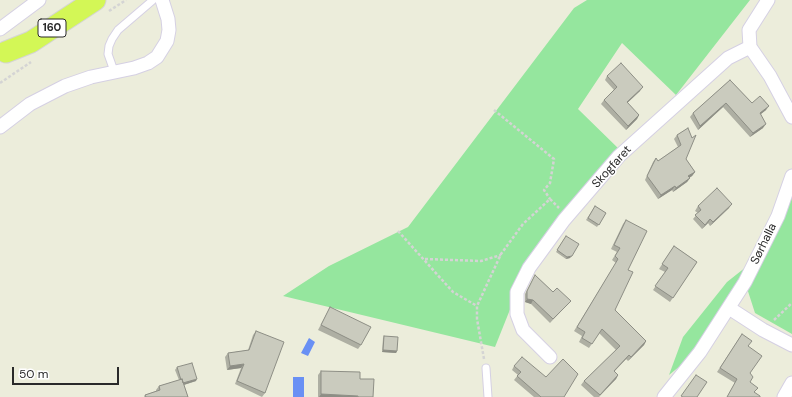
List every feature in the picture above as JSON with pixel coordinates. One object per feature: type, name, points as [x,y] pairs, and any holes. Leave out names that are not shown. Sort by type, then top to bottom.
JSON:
[{"type":"main road","name":"160","points":[[3,55],[23,35],[70,0]]},
{"type":"main road","name":"160","points":[[3,55],[31,42],[95,0]]},
{"type":"street","points":[[0,29],[39,0]]},
{"type":"street","points":[[0,126],[30,104],[46,95],[91,77],[148,63],[157,57],[167,40],[169,30],[168,19],[162,0]]},
{"type":"street","points":[[768,0],[749,30],[750,47],[770,76],[792,115]]},
{"type":"street","name":"Skogfaret","points":[[550,357],[523,330],[517,314],[517,292],[529,268],[567,217],[619,156],[665,113],[728,58],[750,47]]},
{"type":"street","name":"Sørhalla","points":[[664,397],[700,352],[745,282],[778,216],[792,176]]},
{"type":"street","points":[[729,308],[763,330],[792,346]]},
{"type":"street","points":[[784,397],[792,383]]},
{"type":"lane","points":[[114,71],[108,54],[112,39],[118,30],[152,0]]},
{"type":"lane","points":[[486,368],[488,397]]},
{"type":"path","points":[[494,110],[554,159],[550,183],[544,190],[550,199],[567,217]]},
{"type":"path","points":[[486,368],[477,319],[477,306],[501,254],[523,224],[550,199]]},
{"type":"path","points":[[398,231],[425,259],[453,292],[477,306]]},
{"type":"path","points":[[425,259],[481,261],[501,254]]},
{"type":"path","points":[[763,330],[792,302]]},
{"type":"green space","points":[[587,0],[750,0],[676,95],[622,43],[578,109],[621,151],[517,292],[495,347],[283,296],[329,266],[408,227],[574,8]]},
{"type":"green space","points":[[792,172],[792,334],[755,313],[745,282]]},
{"type":"green space","points":[[751,263],[691,357],[669,375],[683,337],[727,282]]},
{"type":"water","points":[[309,338],[315,342],[308,356],[301,353]]},
{"type":"water","points":[[293,377],[304,377],[304,397],[293,397]]},
{"type":"building","points":[[621,63],[643,87],[627,102],[639,115],[628,126],[604,100],[617,87],[607,76]]},
{"type":"building","points":[[730,80],[752,103],[760,96],[769,106],[760,113],[766,124],[753,133],[726,103],[700,126],[693,113]]},
{"type":"building","points":[[688,128],[692,138],[696,135],[686,159],[695,172],[688,176],[690,178],[676,188],[675,186],[661,195],[647,176],[656,158],[658,161],[681,145],[677,135]]},
{"type":"building","points":[[717,188],[732,204],[713,222],[710,219],[705,225],[695,215],[701,210],[698,206]]},
{"type":"building","points":[[595,206],[606,213],[599,225],[588,218]]},
{"type":"building","points":[[626,220],[647,231],[628,270],[633,272],[615,310],[646,341],[631,357],[629,355],[614,371],[618,375],[600,395],[584,381],[620,346],[602,329],[592,344],[582,338],[585,332],[577,327],[618,259],[615,256],[620,248],[614,245]]},
{"type":"building","points":[[566,236],[579,244],[572,256],[567,257],[557,250]]},
{"type":"building","points":[[674,246],[697,262],[673,298],[655,286],[668,268],[662,264]]},
{"type":"building","points":[[535,275],[553,292],[557,288],[571,301],[553,319],[533,300],[527,299],[527,291]]},
{"type":"building","points":[[330,307],[371,327],[361,345],[321,325]]},
{"type":"building","points":[[256,331],[284,342],[265,393],[237,381],[244,364],[230,366],[228,353],[249,350]]},
{"type":"building","points":[[742,334],[752,341],[748,346],[762,356],[750,373],[753,377],[750,382],[758,388],[754,392],[760,397],[727,397],[737,379],[720,368]]},
{"type":"building","points":[[384,336],[398,337],[397,351],[383,350]]},
{"type":"building","points":[[522,357],[546,377],[563,359],[578,374],[564,397],[541,397],[517,376],[521,372],[514,366]]},
{"type":"building","points":[[192,363],[197,379],[183,383],[177,367]]},
{"type":"building","points":[[321,371],[360,372],[360,379],[374,379],[373,397],[321,394]]},
{"type":"building","points":[[696,375],[707,382],[697,397],[681,396]]},
{"type":"building","points":[[182,379],[188,397],[146,397],[145,395],[160,390],[159,386]]}]
